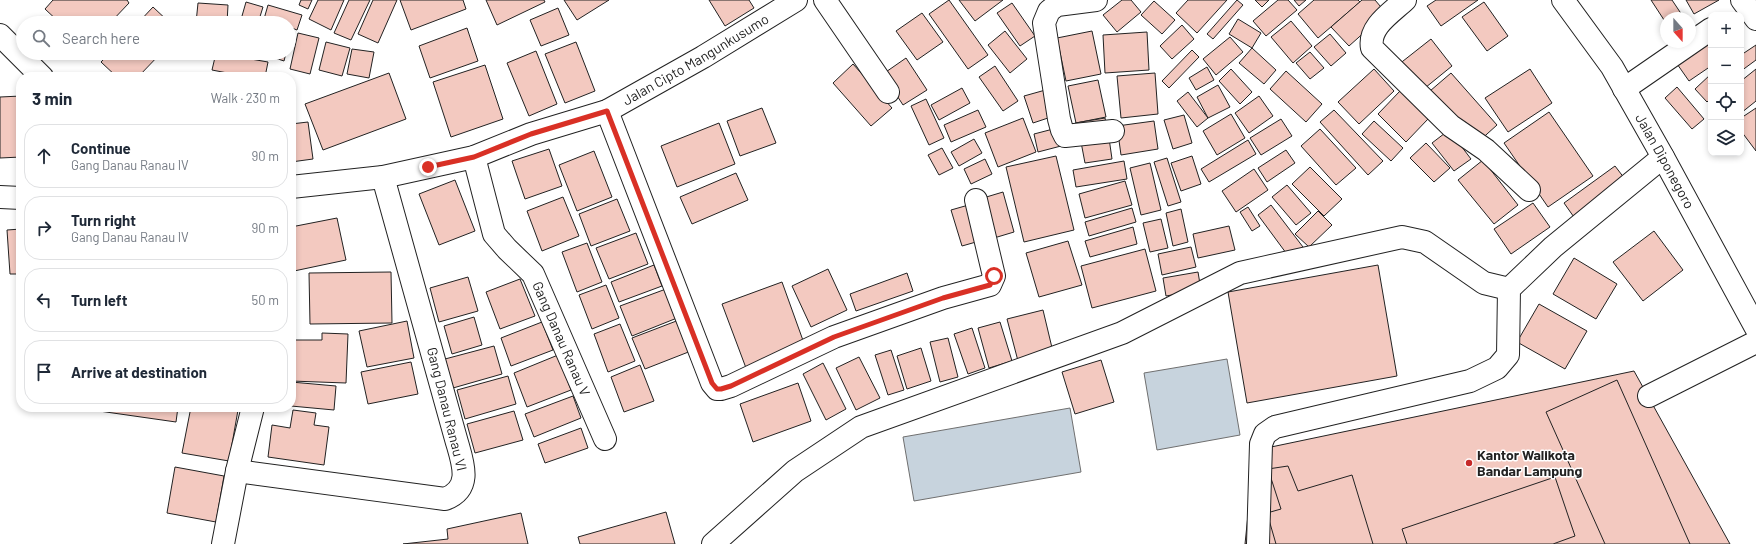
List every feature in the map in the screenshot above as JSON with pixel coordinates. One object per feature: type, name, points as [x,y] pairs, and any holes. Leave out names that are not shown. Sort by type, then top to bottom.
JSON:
[{"type":"street","name":"Jalan Cipto Mangunkusumo","points":[[296,187],[383,178],[474,157],[531,134],[607,111],[703,57],[796,0]]},
{"type":"street","points":[[825,0],[888,92]]},
{"type":"street","points":[[1096,0],[1057,5],[1049,11],[1044,23],[1059,119],[1065,136],[1113,130]]},
{"type":"street","points":[[1405,0],[1376,27],[1371,38],[1372,48],[1451,126],[1486,150],[1529,190]]},
{"type":"street","name":"Jalan Diponegoro","points":[[1563,0],[1612,67],[1664,157],[1756,328]]},
{"type":"street","points":[[1624,89],[1708,31]]},
{"type":"street","points":[[0,35],[16,51]]},
{"type":"street","points":[[25,60],[37,72]]},
{"type":"street","points":[[607,111],[712,383],[717,389],[731,386],[834,337],[943,298],[990,285],[994,276],[976,200]]},
{"type":"street","name":"Gang Danau Ranau V","points":[[474,157],[494,234],[533,274],[605,439]]},
{"type":"street","points":[[1258,544],[1261,444],[1266,434],[1275,427],[1470,381],[1497,368],[1508,355],[1509,289],[1553,247],[1664,157]]},
{"type":"street","name":"Gang Danau Ranau VI","points":[[237,470],[445,499],[453,496],[462,486],[464,473],[456,439],[383,178]]},
{"type":"street","points":[[0,197],[16,198]]},
{"type":"street","points":[[713,544],[795,471],[861,427],[1122,332],[1240,273],[1402,237],[1425,242],[1484,283],[1509,289]]},
{"type":"street","points":[[1649,396],[1756,342]]},
{"type":"street","points":[[223,544],[237,470],[252,412]]},
{"type":"shaded area","points":[[1227,359],[1240,435],[1157,450],[1144,373]]},
{"type":"shaded area","points":[[1070,408],[1081,472],[914,501],[903,437]]},
{"type":"building","points":[[53,0],[127,0],[129,3],[117,16],[52,16],[45,9]]},
{"type":"building","points":[[301,0],[312,0],[308,9],[299,5]]},
{"type":"building","points":[[318,0],[344,0],[331,30],[309,19]]},
{"type":"building","points":[[349,0],[370,0],[351,40],[334,33]]},
{"type":"building","points":[[373,0],[397,0],[378,43],[358,34]]},
{"type":"building","points":[[400,0],[463,0],[466,9],[411,30]]},
{"type":"building","points":[[486,0],[544,0],[545,2],[497,25]]},
{"type":"building","points":[[564,0],[609,0],[577,20]]},
{"type":"building","points":[[709,0],[749,0],[754,8],[725,26]]},
{"type":"building","points":[[949,0],[988,55],[968,69],[929,14]]},
{"type":"building","points":[[959,0],[1003,0],[975,21]]},
{"type":"building","points":[[1122,0],[1131,0],[1141,12],[1117,32],[1103,15]]},
{"type":"building","points":[[1188,0],[1227,0],[1197,33],[1176,13]]},
{"type":"building","points":[[1237,0],[1243,5],[1213,39],[1207,34]]},
{"type":"building","points":[[1255,0],[1269,0],[1262,7]]},
{"type":"building","points":[[1278,0],[1288,0],[1297,10],[1266,36],[1253,21]]},
{"type":"building","points":[[1294,0],[1306,0],[1299,6]]},
{"type":"building","points":[[1314,0],[1358,0],[1360,2],[1318,38],[1298,14]]},
{"type":"building","points":[[1362,0],[1375,0],[1386,13],[1349,46],[1331,27]]},
{"type":"building","points":[[1436,0],[1478,0],[1441,26],[1427,6]]},
{"type":"building","points":[[1651,0],[1672,0],[1680,12],[1660,12],[1660,14]]},
{"type":"building","points":[[1686,0],[1719,0],[1696,13],[1693,12]]},
{"type":"building","points":[[1154,1],[1175,20],[1162,34],[1141,15]]},
{"type":"building","points":[[246,2],[263,7],[260,16],[242,16]]},
{"type":"building","points":[[1484,2],[1508,36],[1487,51],[1462,17]]},
{"type":"building","points":[[198,3],[228,5],[227,16],[197,16]]},
{"type":"building","points":[[1012,3],[1035,36],[1020,46],[997,13]]},
{"type":"building","points":[[268,5],[302,15],[297,30],[296,16],[265,16]]},
{"type":"building","points":[[153,7],[163,16],[145,16]]},
{"type":"building","points":[[558,8],[569,35],[541,46],[530,20]]},
{"type":"building","points":[[922,13],[943,42],[917,60],[896,31]]},
{"type":"building","points":[[1238,19],[1261,33],[1252,48],[1229,34]]},
{"type":"building","points":[[1291,21],[1312,46],[1293,63],[1271,37]]},
{"type":"building","points":[[1182,25],[1194,39],[1172,59],[1160,46]]},
{"type":"building","points":[[467,28],[478,61],[430,78],[419,46]]},
{"type":"building","points":[[1005,31],[1027,59],[1010,73],[988,45]]},
{"type":"building","points":[[1092,31],[1101,74],[1066,81],[1057,38]]},
{"type":"building","points":[[1147,32],[1149,70],[1105,73],[1103,35]]},
{"type":"building","points":[[298,33],[319,38],[310,74],[290,69],[292,60],[296,60],[296,42]]},
{"type":"building","points":[[1330,34],[1346,53],[1331,66],[1314,47]]},
{"type":"building","points":[[1230,37],[1243,52],[1216,75],[1203,59]]},
{"type":"building","points":[[1708,37],[1708,68],[1689,81],[1675,61],[1693,48],[1696,48],[1696,46]]},
{"type":"building","points":[[1431,39],[1452,66],[1420,92],[1398,65]]},
{"type":"building","points":[[326,42],[350,48],[342,76],[319,70]]},
{"type":"building","points":[[576,42],[595,91],[565,103],[545,54]]},
{"type":"building","points":[[1756,45],[1756,60],[1744,69],[1744,53]]},
{"type":"building","points":[[1252,48],[1276,70],[1264,84],[1239,63]]},
{"type":"building","points":[[352,49],[374,52],[369,78],[347,74]]},
{"type":"building","points":[[1192,50],[1199,57],[1169,88],[1162,81]]},
{"type":"building","points":[[536,51],[557,104],[529,116],[507,63]]},
{"type":"building","points":[[1310,52],[1324,68],[1310,79],[1296,63]]},
{"type":"building","points":[[906,58],[927,90],[903,105],[883,74]]},
{"type":"building","points":[[103,60],[154,60],[143,72],[112,72],[101,62]]},
{"type":"building","points":[[214,60],[256,60],[268,62],[266,72],[222,72],[212,70]]},
{"type":"building","points":[[853,64],[892,108],[871,126],[833,83]]},
{"type":"building","points":[[485,65],[503,119],[451,137],[433,82]]},
{"type":"building","points":[[995,66],[1018,101],[1003,111],[979,77]]},
{"type":"building","points":[[1207,67],[1214,80],[1196,90],[1189,78]]},
{"type":"building","points":[[1231,69],[1252,92],[1240,104],[1219,81]]},
{"type":"building","points":[[1374,69],[1394,91],[1359,124],[1338,102]]},
{"type":"building","points":[[1530,69],[1552,103],[1508,132],[1485,98]]},
{"type":"building","points":[[1756,69],[1756,101],[1744,111],[1744,84],[1744,79]]},
{"type":"building","points":[[1286,71],[1322,104],[1306,122],[1270,89]]},
{"type":"building","points":[[389,73],[406,119],[323,150],[305,104]]},
{"type":"building","points":[[1155,73],[1158,114],[1121,118],[1117,76]]},
{"type":"building","points":[[1451,73],[1497,125],[1477,143],[1430,91]]},
{"type":"building","points":[[1708,77],[1707,102],[1695,89]]},
{"type":"building","points":[[1098,80],[1106,117],[1076,123],[1068,86]]},
{"type":"building","points":[[1218,85],[1230,107],[1208,118],[1197,97]]},
{"type":"building","points":[[1677,87],[1704,119],[1692,129],[1665,98]]},
{"type":"building","points":[[962,88],[970,103],[939,120],[931,105]]},
{"type":"building","points":[[1049,89],[1057,115],[1033,123],[1024,96]]},
{"type":"building","points":[[1400,91],[1428,119],[1406,142],[1378,114]]},
{"type":"building","points":[[1188,92],[1208,118],[1197,127],[1177,101]]},
{"type":"building","points":[[16,96],[16,157],[0,158],[0,97]]},
{"type":"building","points":[[1259,96],[1273,116],[1249,133],[1235,113]]},
{"type":"building","points":[[926,99],[944,138],[929,145],[911,106]]},
{"type":"building","points":[[762,108],[776,143],[740,156],[727,121]]},
{"type":"building","points":[[1756,108],[1756,151],[1744,135],[1744,116]]},
{"type":"building","points":[[978,110],[986,127],[951,142],[944,125]]},
{"type":"building","points":[[1334,110],[1383,161],[1368,175],[1320,122]]},
{"type":"building","points":[[1549,112],[1593,176],[1548,207],[1504,143]]},
{"type":"building","points":[[1231,114],[1245,138],[1217,155],[1203,131]]},
{"type":"building","points":[[1184,115],[1192,143],[1173,149],[1164,120]]},
{"type":"building","points":[[1023,118],[1036,152],[998,167],[985,133]]},
{"type":"building","points":[[1105,118],[1107,128],[1077,134],[1075,123]]},
{"type":"building","points":[[1281,119],[1292,136],[1261,155],[1250,138]]},
{"type":"building","points":[[1154,121],[1158,149],[1121,155],[1117,126]]},
{"type":"building","points":[[1374,121],[1403,148],[1391,161],[1362,134]]},
{"type":"building","points":[[308,122],[313,159],[296,161],[296,123]]},
{"type":"building","points":[[719,123],[735,164],[677,187],[661,146]]},
{"type":"building","points":[[1057,128],[1061,146],[1038,152],[1034,134]]},
{"type":"building","points":[[1320,129],[1356,168],[1336,185],[1301,146]]},
{"type":"building","points":[[1449,130],[1471,159],[1454,171],[1432,143]]},
{"type":"building","points":[[1109,138],[1112,159],[1085,163],[1081,142]]},
{"type":"building","points":[[974,139],[982,153],[959,166],[951,152]]},
{"type":"building","points":[[1248,140],[1256,154],[1209,182],[1201,169]]},
{"type":"building","points":[[1426,143],[1450,168],[1434,182],[1410,158]]},
{"type":"building","points":[[942,148],[953,168],[939,175],[928,155]]},
{"type":"building","points":[[549,149],[562,186],[525,199],[512,161]]},
{"type":"building","points":[[1286,150],[1295,163],[1267,182],[1258,168]]},
{"type":"building","points":[[594,151],[612,197],[577,211],[559,165]]},
{"type":"building","points":[[1056,156],[1074,230],[1024,242],[1006,167]]},
{"type":"building","points":[[1192,156],[1201,184],[1181,191],[1171,163]]},
{"type":"building","points":[[1167,158],[1181,202],[1168,206],[1154,162]]},
{"type":"building","points":[[985,159],[992,174],[971,184],[964,169]]},
{"type":"building","points":[[1483,160],[1518,205],[1494,224],[1458,180]]},
{"type":"building","points":[[1124,161],[1127,179],[1076,187],[1073,170]]},
{"type":"building","points":[[1150,163],[1161,210],[1141,215],[1130,168]]},
{"type":"building","points":[[1615,166],[1628,183],[1576,220],[1564,203]]},
{"type":"building","points":[[1310,167],[1342,199],[1324,216],[1292,184]]},
{"type":"building","points":[[1254,169],[1268,190],[1236,212],[1222,191]]},
{"type":"building","points":[[736,173],[748,200],[692,224],[680,197]]},
{"type":"building","points":[[455,180],[475,231],[439,245],[419,194]]},
{"type":"building","points":[[1125,181],[1132,205],[1085,218],[1079,194]]},
{"type":"building","points":[[1287,185],[1311,213],[1296,225],[1272,197]]},
{"type":"building","points":[[1003,192],[1014,232],[994,238],[983,198]]},
{"type":"building","points":[[563,197],[579,236],[542,251],[527,211]]},
{"type":"building","points":[[617,199],[630,231],[591,246],[579,214]]},
{"type":"building","points":[[1533,203],[1550,227],[1511,254],[1494,229]]},
{"type":"building","points":[[972,204],[983,240],[962,246],[951,210]]},
{"type":"building","points":[[1271,205],[1303,247],[1289,257],[1258,215]]},
{"type":"building","points":[[1248,207],[1260,226],[1252,231],[1240,212]]},
{"type":"building","points":[[1132,208],[1136,222],[1089,236],[1085,222]]},
{"type":"building","points":[[1181,209],[1188,242],[1173,246],[1166,213]]},
{"type":"building","points":[[1318,211],[1332,225],[1309,247],[1295,234]]},
{"type":"building","points":[[337,218],[346,260],[296,271],[296,226]]},
{"type":"building","points":[[1161,219],[1168,248],[1150,252],[1143,223]]},
{"type":"building","points":[[1229,226],[1235,250],[1198,258],[1193,234]]},
{"type":"building","points":[[1133,227],[1137,244],[1090,257],[1085,241]]},
{"type":"building","points":[[16,229],[16,274],[10,274],[7,230]]},
{"type":"building","points":[[1654,231],[1683,270],[1643,301],[1613,262]]},
{"type":"building","points":[[636,233],[648,264],[609,279],[596,248]]},
{"type":"building","points":[[1068,241],[1082,285],[1039,297],[1026,253]]},
{"type":"building","points":[[587,243],[602,282],[577,292],[562,252]]},
{"type":"building","points":[[1191,247],[1196,267],[1162,275],[1158,254]]},
{"type":"building","points":[[1145,249],[1156,291],[1092,308],[1081,266]]},
{"type":"building","points":[[1574,258],[1617,284],[1596,319],[1553,294]]},
{"type":"building","points":[[654,265],[662,286],[619,302],[611,282]]},
{"type":"building","points":[[1378,265],[1397,376],[1247,403],[1228,292]]},
{"type":"building","points":[[828,269],[847,310],[811,327],[792,286]]},
{"type":"building","points":[[391,272],[392,323],[310,324],[309,273]]},
{"type":"building","points":[[1198,272],[1201,290],[1166,296],[1163,278]]},
{"type":"building","points":[[907,273],[913,291],[856,311],[850,294]]},
{"type":"building","points":[[468,277],[478,311],[439,322],[430,288]]},
{"type":"building","points":[[520,279],[535,316],[500,329],[486,292]]},
{"type":"building","points":[[782,282],[805,346],[746,368],[722,304]]},
{"type":"building","points":[[606,285],[619,318],[592,329],[579,295]]},
{"type":"building","points":[[666,289],[677,318],[632,336],[620,306]]},
{"type":"building","points":[[1539,304],[1587,331],[1565,369],[1517,342]]},
{"type":"building","points":[[1043,310],[1053,352],[1018,361],[1007,319]]},
{"type":"building","points":[[474,317],[482,345],[452,354],[444,326]]},
{"type":"building","points":[[679,320],[691,351],[645,369],[632,338]]},
{"type":"building","points":[[407,321],[414,358],[367,367],[359,331]]},
{"type":"building","points":[[542,322],[553,350],[511,366],[501,338]]},
{"type":"building","points":[[1000,322],[1012,361],[989,368],[978,328]]},
{"type":"building","points":[[620,324],[635,361],[608,372],[594,334]]},
{"type":"building","points":[[972,328],[985,368],[968,374],[954,334]]},
{"type":"building","points":[[322,333],[348,334],[346,383],[296,381],[296,340],[322,340]]},
{"type":"building","points":[[948,338],[958,377],[940,382],[930,342]]},
{"type":"building","points":[[494,346],[502,374],[453,388],[445,359]]},
{"type":"building","points":[[921,348],[931,381],[907,389],[897,356]]},
{"type":"building","points":[[891,350],[904,390],[888,395],[875,355]]},
{"type":"building","points":[[558,355],[571,390],[527,407],[514,373]]},
{"type":"building","points":[[859,357],[880,398],[856,410],[836,368]]},
{"type":"building","points":[[1101,360],[1114,402],[1075,414],[1062,372]]},
{"type":"building","points":[[411,362],[418,394],[368,404],[361,372]]},
{"type":"building","points":[[823,363],[846,409],[826,420],[803,374]]},
{"type":"building","points":[[640,365],[654,401],[624,412],[611,377]]},
{"type":"building","name":"Kantor Walikota Bandar Lampung","points":[[1634,371],[1730,544],[1245,544],[1252,476],[1252,451]]},
{"type":"building","points":[[508,376],[516,404],[465,419],[457,390]]},
{"type":"building","points":[[1617,380],[1690,544],[1605,544],[1546,412]]},
{"type":"building","points":[[296,382],[336,386],[334,410],[296,406]]},
{"type":"building","points":[[798,383],[811,421],[753,442],[740,404]]},
{"type":"building","points":[[573,396],[581,418],[534,437],[525,414]]},
{"type":"building","points":[[296,410],[316,413],[314,425],[329,427],[324,465],[268,457],[272,425],[290,428],[293,412],[296,412]]},
{"type":"building","points":[[514,411],[523,440],[475,453],[467,424]]},
{"type":"building","points":[[106,412],[177,412],[176,422]]},
{"type":"building","points":[[190,412],[238,412],[229,461],[182,453]]},
{"type":"building","points":[[581,428],[588,448],[545,463],[538,444]]},
{"type":"building","points":[[1288,466],[1298,491],[1352,475],[1373,544],[1276,544],[1267,513],[1281,509],[1268,469]]},
{"type":"building","points":[[175,467],[224,476],[216,522],[167,513]]},
{"type":"building","points":[[1555,477],[1575,536],[1553,544],[1407,544],[1402,529]]},
{"type":"building","points":[[666,512],[675,544],[580,544],[578,537]]},
{"type":"building","points":[[521,513],[528,544],[403,544],[448,539],[447,529]]},
{"type":"place","name":"Kantor Walikota Bandar Lampung","points":[[1469,463]]},
{"type":"route","points":[[428,167],[474,157],[531,134],[607,111],[712,383],[717,389],[731,386],[834,337],[943,298],[984,288],[990,285],[994,276]]}]
